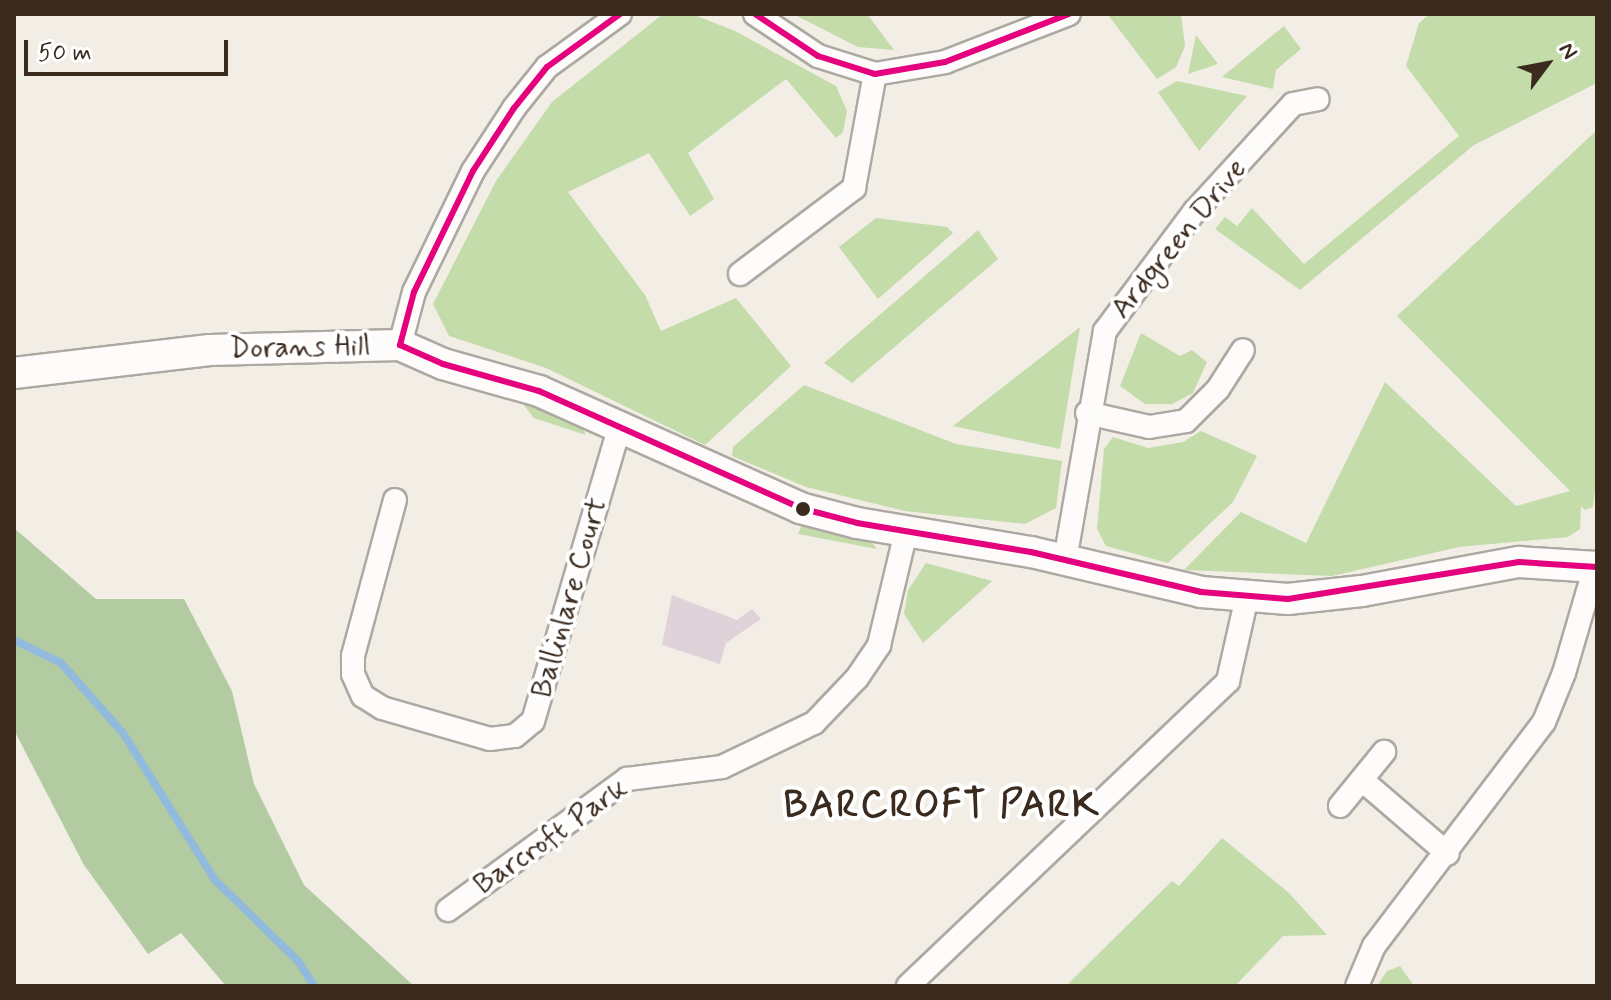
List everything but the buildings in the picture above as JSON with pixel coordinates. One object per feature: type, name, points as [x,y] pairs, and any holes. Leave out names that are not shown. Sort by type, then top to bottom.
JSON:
[{"type":"street","points":[[400,345],[414,292],[473,171],[514,108],[547,67],[620,14]]},
{"type":"street","points":[[755,14],[818,56],[875,74],[945,62],[1069,14]]},
{"type":"street","points":[[740,274],[854,188],[875,74]]},
{"type":"street","name":"Ardgreen Drive","points":[[1065,560],[1087,413],[1105,331],[1194,212],[1293,104],[1318,99]]},
{"type":"street","name":"Dorans Hill","points":[[14,373],[210,350],[400,345],[620,425],[766,495],[857,523],[1065,560],[1186,589],[1288,599],[1362,591],[1519,562],[1596,567]]},
{"type":"street","points":[[1087,413],[1149,427],[1186,421],[1218,389],[1243,350]]},
{"type":"street","name":"Ballinlare Court","points":[[395,500],[353,656],[353,674],[363,696],[382,708],[490,739],[515,736],[533,721],[620,425]]},
{"type":"street","name":"Barcroft Park","points":[[448,910],[627,779],[722,767],[814,723],[857,678],[879,645],[906,532]]},
{"type":"street","points":[[1357,986],[1374,946],[1448,854],[1544,722],[1596,567]]},
{"type":"street","points":[[908,986],[1228,681],[1247,597]]},
{"type":"street","points":[[1340,806],[1384,752]]},
{"type":"street","points":[[1362,780],[1448,854]]},
{"type":"shaded area","points":[[672,595],[737,620],[752,609],[761,619],[726,643],[720,664],[662,645]]},
{"type":"green space","points":[[663,14],[692,14],[735,31],[836,86],[847,111],[843,132],[836,138],[786,79],[688,153],[714,199],[690,216],[649,153],[568,192],[645,295],[661,331],[736,298],[791,366],[705,445],[546,368],[449,336],[433,304],[496,181],[552,102]]},
{"type":"green space","points":[[793,14],[867,14],[894,50],[858,47]]},
{"type":"green space","points":[[1181,14],[1185,46],[1176,67],[1157,79],[1108,15]]},
{"type":"green space","points":[[1430,14],[1597,14],[1597,83],[1474,145],[1300,290],[1215,229],[1225,217],[1237,226],[1252,208],[1304,264],[1459,136],[1406,66],[1419,23]]},
{"type":"green space","points":[[1284,26],[1301,49],[1276,70],[1273,89],[1222,77]]},
{"type":"green space","points":[[1196,35],[1218,64],[1188,74]]},
{"type":"green space","points":[[1177,81],[1247,96],[1199,151],[1158,92]]},
{"type":"green space","points":[[1597,130],[1597,473],[1593,507],[1585,510],[1581,506],[1580,529],[1568,537],[1459,547],[1332,576],[1184,570],[1241,512],[1306,543],[1385,382],[1516,506],[1570,491],[1397,316]]},
{"type":"green space","points":[[876,218],[947,227],[953,233],[878,299],[839,247]]},
{"type":"green space","points":[[978,230],[998,259],[852,383],[824,363]]},
{"type":"green space","points":[[1080,327],[1060,449],[953,426]]},
{"type":"green space","points":[[1141,333],[1180,356],[1192,350],[1207,362],[1193,393],[1172,404],[1145,404],[1120,386]]},
{"type":"green space","points":[[804,385],[956,444],[1062,461],[1056,508],[1025,524],[905,511],[806,487],[732,456],[733,447]]},
{"type":"green space","points":[[522,403],[581,426],[586,435],[534,418]]},
{"type":"green space","points":[[1201,431],[1257,456],[1233,502],[1168,563],[1106,546],[1097,529],[1104,449],[1113,437],[1148,448],[1183,442]]},
{"type":"green space","points":[[803,522],[869,539],[877,549],[798,534]]},
{"type":"green space","points":[[14,528],[96,599],[184,599],[232,691],[254,784],[304,885],[414,986],[226,986],[181,933],[148,954],[84,865],[14,730]]},
{"type":"green space","points":[[926,563],[992,581],[923,643],[904,614],[908,590]]},
{"type":"green space","points":[[1222,838],[1288,892],[1327,935],[1283,936],[1235,986],[1066,986],[1172,881],[1179,886]]},
{"type":"green space","points":[[1400,966],[1414,986],[1377,986],[1387,971]]},
{"type":"waterway","points":[[14,640],[61,663],[123,733],[215,880],[298,961],[314,986]]},
{"type":"transit line","points":[[620,14],[547,67],[514,108],[473,171],[414,292],[400,345],[443,364],[539,391],[800,508],[857,523],[1031,552],[1201,592],[1288,599],[1519,562],[1597,567]]},
{"type":"transit line","points":[[755,14],[818,56],[875,74],[945,62],[1069,14]]},
{"type":"district","name":"BARCROFT PARK","points":[[942,806]]}]
